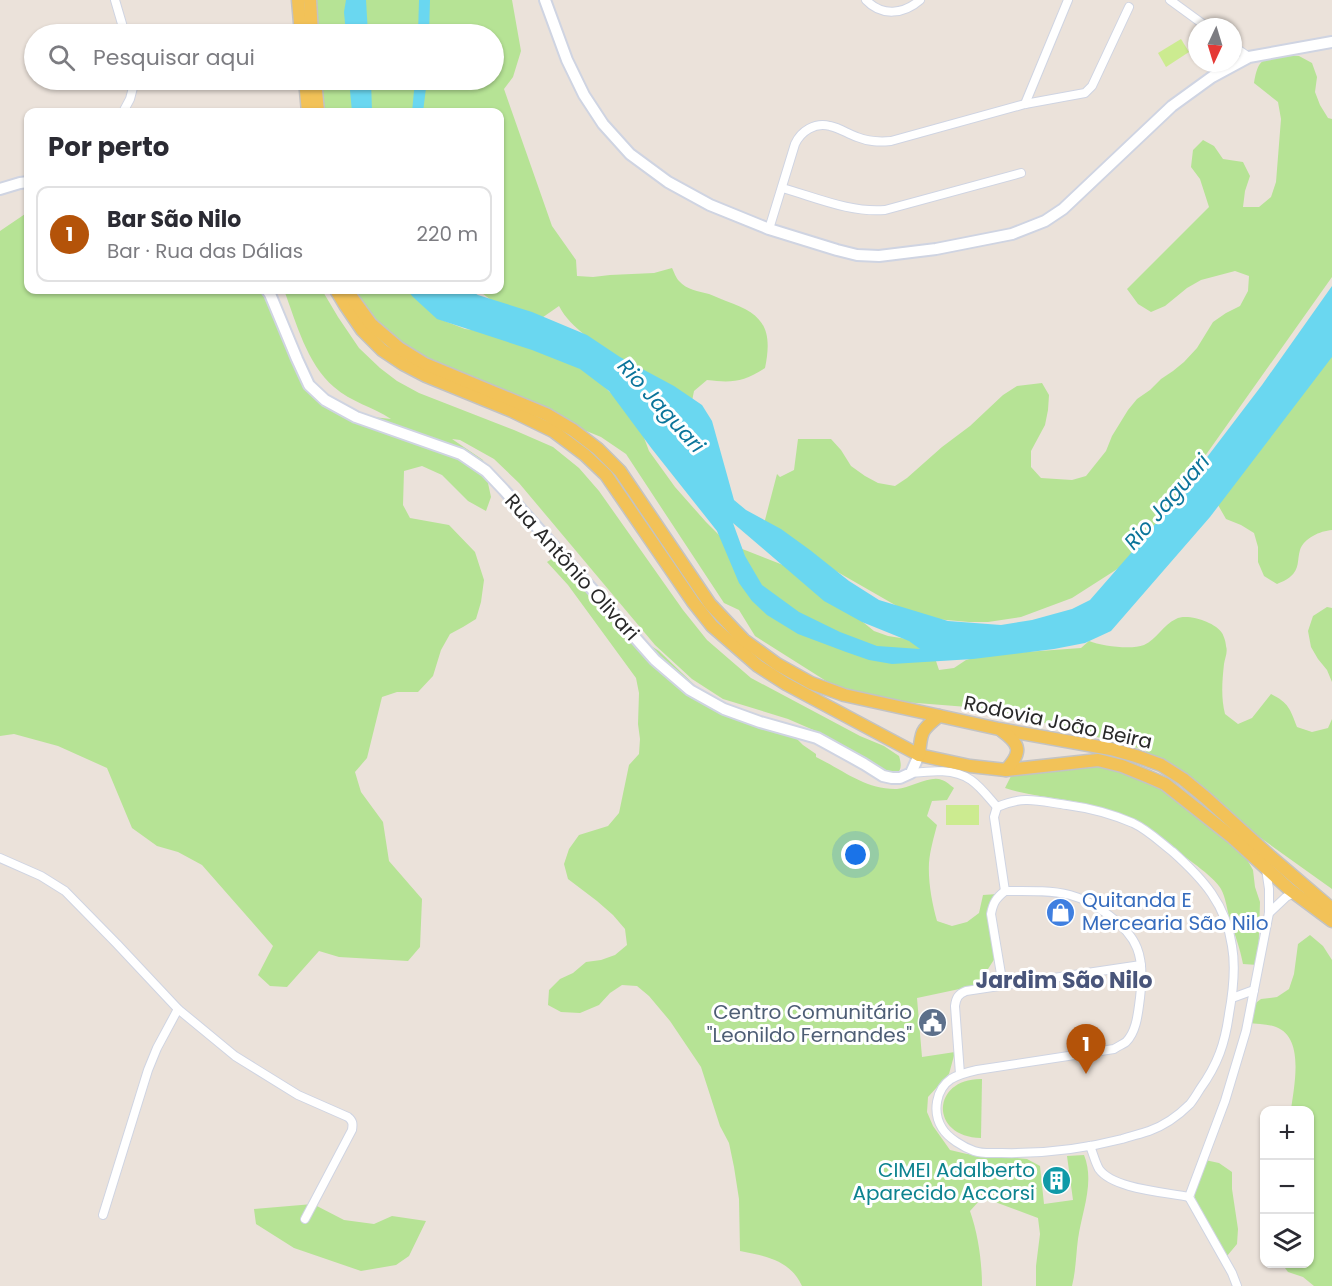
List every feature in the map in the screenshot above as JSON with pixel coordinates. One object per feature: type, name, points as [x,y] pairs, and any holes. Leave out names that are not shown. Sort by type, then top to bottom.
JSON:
[{"type":"main road","points":[[298,0],[300,24]]},
{"type":"main road","points":[[310,0],[311,24]]},
{"type":"main road","points":[[306,90],[308,108]]},
{"type":"main road","points":[[316,90],[318,108]]},
{"type":"main road","name":"Rodovia João Beira","points":[[338,294],[362,330],[382,350],[403,364],[543,426],[585,455],[606,475],[712,626],[758,666],[786,684],[919,755],[970,766],[1006,770],[1098,760],[1165,784],[1232,837],[1294,893],[1332,921]]},
{"type":"main road","name":"Rodovia João Beira","points":[[349,294],[371,324],[399,348],[425,364],[546,414],[598,448],[620,471],[710,604],[744,640],[777,664],[811,683],[844,695],[999,729],[1111,750],[1161,765],[1183,779],[1332,909]]},
{"type":"main road","points":[[919,755],[921,735],[927,726],[939,716]]},
{"type":"main road","points":[[999,729],[1013,740],[1017,747],[1017,755],[1006,770]]},
{"type":"street","points":[[115,0],[122,24]]},
{"type":"street","points":[[544,0],[567,60],[584,95],[603,124],[630,154],[668,182],[702,200],[770,228],[857,255],[879,256],[936,249],[1012,234],[1045,221],[1063,209],[1172,106],[1212,77],[1249,57],[1332,42]]},
{"type":"street","points":[[866,0],[879,9],[890,12],[912,7],[920,0]]},
{"type":"street","points":[[1025,104],[1068,0]]},
{"type":"street","points":[[1170,0],[1195,18]]},
{"type":"street","points":[[770,228],[795,144],[804,130],[829,125],[858,138],[875,142],[891,141],[1025,104],[1085,93],[1092,86],[1129,7]]},
{"type":"street","points":[[1242,52],[1249,57]]},
{"type":"street","points":[[125,108],[132,90]]},
{"type":"street","points":[[782,188],[869,212],[885,210],[1021,173]]},
{"type":"street","points":[[0,189],[24,182]]},
{"type":"street","name":"Rua Antônio Olivari","points":[[270,294],[309,385],[325,400],[356,417],[461,454],[486,471],[655,660],[690,690],[724,709],[760,722],[818,738],[883,776],[892,778],[911,773]]},
{"type":"street","points":[[919,755],[911,773],[934,771],[954,773],[969,778],[997,807]]},
{"type":"street","points":[[997,807],[1011,801],[1027,799],[1084,807],[1104,812],[1133,824],[1154,836],[1191,868],[1210,890],[1225,918],[1232,945],[1234,968],[1232,998],[1219,1058],[1209,1077],[1190,1103],[1170,1120],[1149,1131],[1090,1146],[1053,1152],[978,1153],[967,1149],[950,1137],[941,1127],[936,1112],[942,1087],[950,1079],[960,1074],[1101,1052],[1114,1049],[1126,1041],[1137,1018],[1141,984],[1138,950],[1123,928],[1095,906],[1081,899],[1068,895],[1005,891],[997,898],[991,914],[1003,986]]},
{"type":"street","points":[[997,807],[994,817],[1005,891]]},
{"type":"street","points":[[0,858],[41,876],[64,891],[178,1009],[243,1061],[298,1095],[352,1120],[352,1130],[305,1219]]},
{"type":"street","points":[[1189,1197],[1225,1101],[1246,1030],[1269,912],[1266,868]]},
{"type":"street","points":[[1269,912],[1294,893]]},
{"type":"street","points":[[960,1074],[955,1006],[960,993],[1141,965]]},
{"type":"street","points":[[1232,998],[1254,990]]},
{"type":"street","points":[[103,1215],[148,1070],[178,1009]]},
{"type":"street","points":[[1090,1146],[1100,1169],[1110,1180],[1123,1185],[1189,1197]]},
{"type":"street","points":[[1189,1197],[1237,1286]]},
{"type":"green space","points":[[302,0],[512,0],[521,51],[513,77],[504,89],[504,24],[304,24]]},
{"type":"green space","points":[[1181,39],[1188,50],[1188,53],[1166,67],[1158,53]]},
{"type":"green space","points":[[1299,56],[1312,63],[1317,77],[1315,92],[1328,118],[1332,119],[1332,277],[1137,552],[1122,566],[1072,598],[1021,617],[988,622],[924,618],[909,613],[760,526],[765,520],[777,474],[780,477],[794,470],[798,439],[831,439],[851,466],[878,483],[895,486],[970,426],[1003,395],[1017,386],[1042,383],[1049,395],[1045,425],[1031,451],[1031,467],[1041,478],[1072,480],[1086,476],[1106,451],[1112,436],[1137,399],[1184,362],[1197,348],[1213,322],[1240,306],[1248,291],[1249,276],[1235,271],[1201,280],[1165,306],[1151,312],[1138,304],[1127,289],[1209,207],[1200,179],[1191,167],[1193,150],[1203,140],[1214,146],[1223,159],[1243,162],[1250,176],[1243,207],[1259,207],[1271,197],[1276,182],[1281,119],[1278,102],[1254,83],[1257,69],[1262,62],[1271,57]]},
{"type":"green space","points":[[504,89],[552,226],[576,260],[577,276],[654,273],[672,268],[678,280],[686,286],[739,306],[757,318],[763,325],[768,343],[765,368],[737,380],[707,380],[694,391],[691,406],[585,335],[570,322],[559,306],[536,322],[500,307],[483,294],[504,294],[504,108],[312,108],[310,90]]},
{"type":"green space","points":[[24,215],[24,294],[269,294],[308,375],[339,406],[373,417],[391,419],[348,397],[334,387],[316,367],[309,355],[285,294],[324,294],[359,348],[397,381],[419,393],[553,447],[579,468],[599,491],[683,610],[707,640],[751,678],[860,736],[884,746],[899,756],[901,766],[899,772],[883,776],[825,735],[788,719],[723,699],[692,679],[655,645],[519,483],[494,459],[460,440],[452,439],[483,460],[491,497],[486,511],[468,501],[442,475],[422,466],[404,471],[403,505],[410,518],[449,525],[475,552],[484,580],[481,602],[476,619],[450,634],[441,650],[433,676],[418,692],[397,692],[382,697],[367,758],[355,772],[361,792],[383,822],[389,861],[422,899],[420,947],[408,961],[339,957],[319,951],[287,987],[270,986],[258,975],[273,946],[202,865],[178,852],[157,846],[132,828],[107,768],[58,746],[14,734],[0,736],[0,231]]},
{"type":"green space","points":[[359,294],[417,294],[442,320],[465,329],[509,335],[589,372],[623,405],[643,435],[649,451],[675,487],[727,543],[801,572],[874,631],[907,639],[934,655],[939,670],[954,668],[966,660],[984,655],[1081,648],[1089,641],[1116,647],[1144,645],[1167,625],[1181,617],[1194,618],[1213,625],[1223,634],[1227,648],[1222,684],[1225,714],[1238,724],[1252,718],[1271,694],[1282,700],[1288,707],[1297,727],[1312,732],[1328,728],[1332,719],[1332,889],[1195,791],[1155,761],[1145,750],[993,709],[853,698],[755,636],[739,610],[724,603],[626,454],[601,437],[487,392],[411,349],[391,334],[361,300]]},
{"type":"green space","points":[[1332,343],[1332,530],[1322,532],[1305,542],[1300,550],[1298,564],[1293,574],[1277,584],[1264,576],[1258,562],[1258,547],[1254,533],[1226,519],[1218,505]]},
{"type":"green space","points":[[559,554],[645,642],[659,651],[705,695],[793,735],[816,754],[816,757],[865,783],[897,789],[937,779],[945,781],[954,788],[947,800],[932,801],[927,816],[937,825],[930,853],[929,870],[935,914],[937,921],[952,926],[967,922],[979,913],[983,895],[998,894],[988,911],[995,958],[983,984],[917,998],[922,1057],[955,1052],[949,1074],[928,1097],[927,1112],[933,1126],[950,1150],[967,1154],[1027,1159],[1040,1166],[1044,1204],[1073,1200],[1067,1156],[1084,1155],[1088,1176],[1087,1197],[1078,1239],[1072,1286],[1036,1286],[1040,1234],[1038,1218],[995,1202],[980,1200],[970,1211],[979,1248],[982,1286],[802,1286],[791,1270],[784,1265],[768,1257],[740,1251],[739,1199],[729,1143],[720,1126],[701,1067],[670,1021],[649,996],[637,986],[622,985],[610,993],[599,1005],[580,1013],[561,1012],[548,1005],[549,990],[560,979],[573,973],[586,962],[615,955],[627,945],[625,929],[613,915],[568,879],[564,864],[569,849],[579,835],[608,826],[619,813],[629,765],[639,754],[640,739],[639,693],[636,678],[568,585],[547,562]]},
{"type":"green space","points":[[1327,607],[1332,608],[1332,682],[1327,670],[1311,647],[1308,631],[1313,616]]},
{"type":"green space","points":[[1101,764],[1163,787],[1225,836],[1245,856],[1253,870],[1260,902],[1258,965],[1243,964],[1221,889],[1214,880],[1185,857],[1146,831],[1100,807],[1005,788],[1012,774]]},
{"type":"green space","points":[[946,805],[979,805],[979,825],[946,825]]},
{"type":"green space","points":[[1310,935],[1323,946],[1332,960],[1332,1286],[1314,1286],[1303,1277],[1288,1272],[1285,1268],[1314,1268],[1314,1106],[1291,1106],[1296,1064],[1291,1041],[1285,1033],[1273,1026],[1248,1023],[1249,1008],[1261,999],[1277,997],[1289,989],[1294,974],[1298,944]]},
{"type":"green space","points":[[982,1079],[981,1138],[964,1135],[952,1128],[945,1119],[943,1108],[946,1097],[953,1088],[965,1081]]},
{"type":"green space","points":[[1205,1160],[1219,1163],[1232,1172],[1238,1229],[1237,1244],[1227,1256],[1196,1205],[1194,1190]]},
{"type":"green space","points":[[313,1204],[344,1220],[374,1224],[392,1216],[426,1221],[409,1256],[396,1265],[361,1271],[294,1248],[256,1224],[254,1209]]},
{"type":"water","points":[[346,0],[366,0],[367,24],[345,24]]},
{"type":"water","points":[[419,0],[430,0],[429,24],[418,24]]},
{"type":"water","points":[[350,90],[371,90],[372,108],[352,108]]},
{"type":"water","points":[[414,90],[426,90],[424,108],[412,108]]},
{"type":"water","name":"Rio Jaguari","points":[[1332,286],[1332,357],[1210,517],[1111,631],[1085,643],[1054,649],[973,659],[892,664],[869,660],[798,634],[767,615],[752,601],[739,583],[717,531],[609,391],[580,369],[532,350],[437,319],[410,294],[476,294],[532,312],[587,335],[620,357],[674,386],[702,405],[712,421],[734,500],[746,510],[781,529],[849,581],[879,600],[948,621],[1001,625],[1032,620],[1072,609],[1090,600],[1179,494],[1262,385]],"holes":[[[733,523],[824,601],[862,622],[909,641],[920,649],[877,646],[840,632],[799,612],[762,585],[745,556]]]},
{"type":"place","name":"Quitanda E Mercearia São Nilo","points":[[1061,912]]},
{"type":"place","name":"Centro Comunitário \"Leonildo Fernandes\"","points":[[933,1023]]},
{"type":"place","name":"Bar São Nilo","points":[[1086,1074]]},
{"type":"place","name":"CIMEI Adalberto Aparecido Accorsi","points":[[1056,1181]]},
{"type":"district","name":"Jardim São Nilo","points":[[1064,980]]}]
